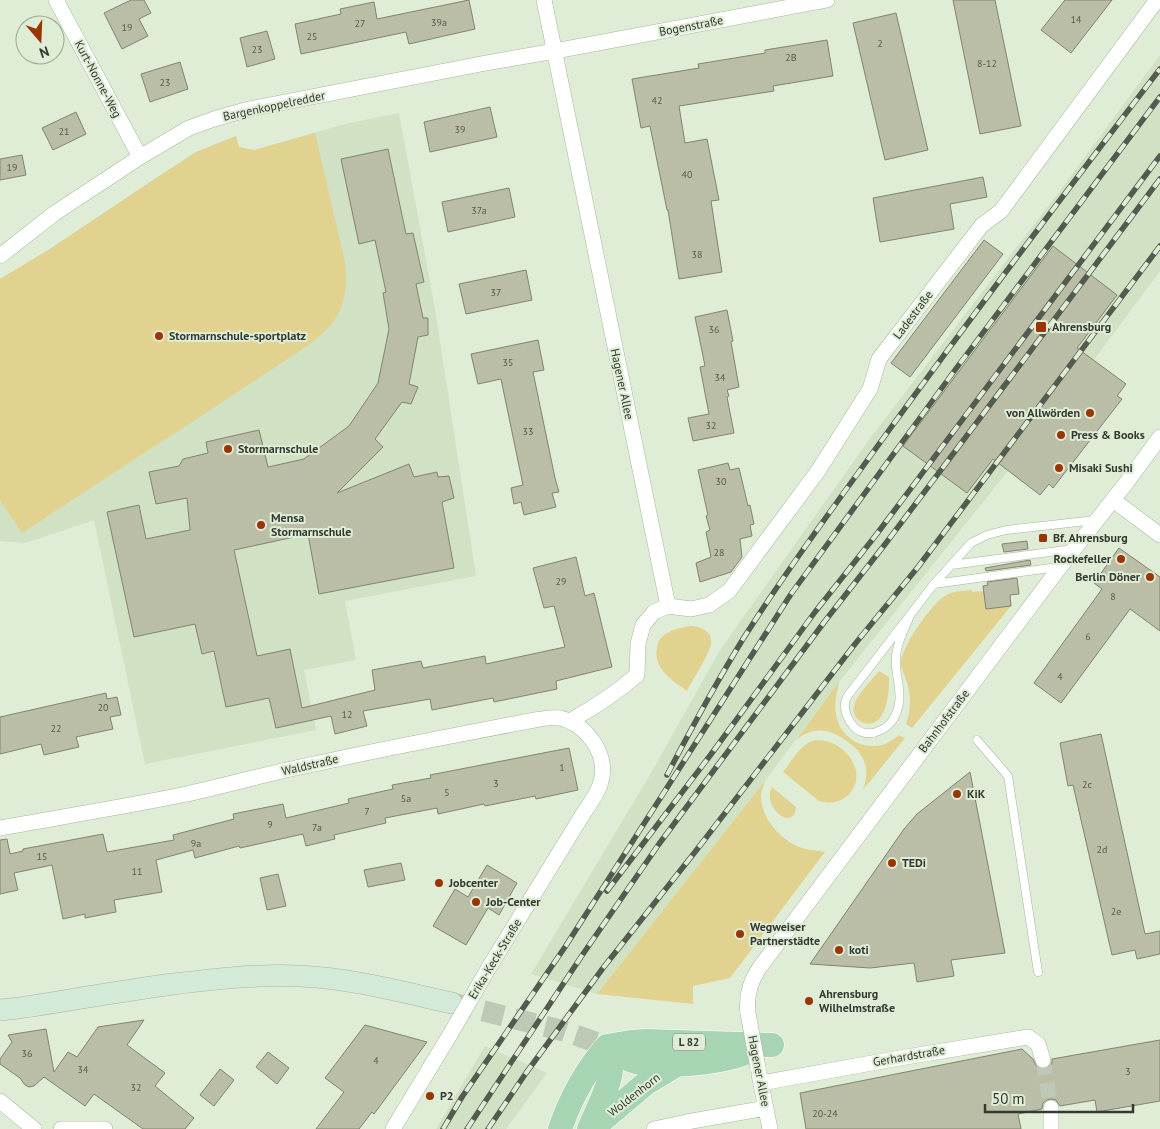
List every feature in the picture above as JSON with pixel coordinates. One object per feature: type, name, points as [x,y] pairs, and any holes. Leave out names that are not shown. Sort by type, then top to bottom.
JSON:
[{"type":"main road","points":[[0,1010],[197,981],[297,975],[320,977],[452,1003]]},
{"type":"main road","name":"Woldenhorn","points":[[646,1041],[772,1045],[730,1058],[678,1064],[653,1064],[631,1061],[606,1046],[646,1041]]},
{"type":"main road","points":[[560,1129],[584,1075],[606,1046]]},
{"type":"main road","name":"Woldenhorn","points":[[590,1129],[612,1072],[606,1046]]},
{"type":"main road","name":"Woldenhorn","points":[[590,1129],[646,1084],[678,1064]]},
{"type":"street","name":"Kurt-Nonne-Weg","points":[[56,0],[140,157]]},
{"type":"street","name":"Hagener Allee","points":[[544,0],[668,606]]},
{"type":"street","name":"Bogenstraße","points":[[555,51],[828,0]]},
{"type":"street","name":"Ladestraße","points":[[668,606],[691,609],[709,605],[729,590],[818,471],[870,389],[879,359],[982,225],[1001,211],[1157,0]]},
{"type":"street","name":"Bargenkoppelredder","points":[[0,256],[55,213],[140,157],[189,128],[249,109],[555,51]]},
{"type":"street","name":"Bahnhofstraße","points":[[748,1013],[747,1000],[750,986],[760,966],[1160,437]]},
{"type":"street","points":[[1112,500],[1160,535]]},
{"type":"street","points":[[570,721],[614,694],[637,675],[638,644],[643,625],[654,612],[668,606]]},
{"type":"street","name":"Waldstraße","points":[[0,828],[182,795],[317,763],[540,719],[558,718],[570,721]]},
{"type":"street","name":"Erika-Keck-Straße","points":[[393,1129],[488,969],[593,799],[600,784],[603,770],[597,747],[592,738],[570,721]]},
{"type":"street","name":"Hagener Allee","points":[[748,1013],[770,1129]]},
{"type":"street","name":"Gerhardstraße","points":[[760,1075],[1028,1037],[1038,1044],[1043,1060]]},
{"type":"street","points":[[0,1101],[34,1129]]},
{"type":"street","points":[[654,1129],[766,1108]]},
{"type":"street","points":[[1051,1108],[1051,1129]]},
{"type":"street","points":[[61,1129],[105,1129]]},
{"type":"lane","points":[[909,618],[897,650],[896,664],[900,693],[897,713],[886,727],[879,731],[865,733],[857,729],[850,722],[845,713],[845,702],[849,694],[934,584],[971,543],[987,535],[1006,530],[1096,520]]},
{"type":"lane","points":[[951,564],[1074,549]]},
{"type":"lane","points":[[934,584],[1060,567]]},
{"type":"lane","points":[[977,740],[1008,776],[1038,972]]},
{"type":"shaded area","points":[[1160,55],[1160,271],[1008,471],[839,682],[765,781],[597,994],[531,974],[651,773],[720,650],[871,437],[1065,184]]},
{"type":"shaded area","name":"Stormarnschule","points":[[399,113],[436,315],[476,576],[345,601],[356,660],[304,670],[316,730],[145,764],[94,520],[25,543],[0,541],[0,279],[50,249],[196,152],[236,136],[239,147],[254,150],[345,124]]},
{"type":"shaded area","name":"Stormarnschule-sportplatz","points":[[315,133],[346,271],[346,288],[342,304],[330,326],[309,345],[22,533],[0,500],[0,279],[50,249],[196,152],[236,136],[239,147],[254,150]]},
{"type":"shaded area","points":[[972,590],[972,592],[984,591],[987,609],[1011,606],[912,728],[906,724],[910,708],[910,698],[907,682],[902,670],[902,656],[918,626],[939,600],[951,593]]},
{"type":"shaded area","points":[[690,626],[705,630],[710,636],[711,644],[687,691],[663,671],[657,660],[656,651],[658,643],[664,635],[673,630]]},
{"type":"shaded area","points":[[879,671],[889,677],[886,705],[882,715],[875,722],[870,724],[861,722],[855,715],[854,706],[861,692]]},
{"type":"shaded area","points":[[839,682],[835,710],[841,729],[846,735],[859,743],[874,746],[887,743],[899,735],[905,738],[863,790],[866,768],[861,755],[852,745],[839,736],[827,731],[814,731],[796,740]]},
{"type":"shaded area","points":[[815,740],[827,741],[843,750],[851,759],[856,769],[854,788],[840,800],[830,802],[819,801],[783,772],[805,745]]},
{"type":"shaded area","points":[[765,781],[761,794],[762,804],[767,818],[777,831],[798,847],[825,852],[730,978],[693,986],[693,1004],[597,994]]},
{"type":"shaded area","points":[[772,787],[796,807],[794,814],[790,818],[779,814],[774,809],[770,795]]},
{"type":"shaded area","points":[[485,1046],[547,1073],[506,1129],[436,1129]]},
{"type":"building","points":[[131,0],[144,0],[151,13],[139,19],[148,36],[122,49],[104,13]]},
{"type":"building","points":[[469,0],[475,29],[409,44],[406,32],[301,54],[295,24],[341,14],[340,9],[374,2],[377,19]]},
{"type":"building","points":[[953,0],[995,0],[1021,126],[980,134]]},
{"type":"building","points":[[1065,0],[1112,0],[1071,53],[1041,30]]},
{"type":"building","points":[[896,13],[928,150],[885,160],[853,23]]},
{"type":"building","points":[[267,31],[275,59],[247,67],[240,38]]},
{"type":"building","points":[[827,40],[833,76],[773,86],[774,91],[679,106],[685,143],[707,139],[719,200],[711,201],[722,272],[679,279],[668,210],[650,126],[641,128],[632,79],[699,68],[698,64],[765,53],[765,50]]},
{"type":"building","points":[[180,62],[188,89],[150,102],[141,74]]},
{"type":"building","points":[[490,107],[497,137],[430,152],[424,122]]},
{"type":"building","points":[[76,112],[86,134],[53,150],[42,128]]},
{"type":"building","points":[[388,149],[406,234],[413,233],[424,282],[416,284],[423,318],[428,318],[428,335],[418,337],[409,384],[418,387],[411,404],[402,402],[375,439],[383,447],[337,493],[409,464],[414,477],[437,472],[438,477],[449,476],[454,498],[442,502],[454,568],[319,594],[308,534],[234,550],[257,656],[290,649],[302,708],[375,690],[372,670],[421,661],[423,668],[485,656],[486,664],[565,647],[554,606],[544,608],[533,568],[576,557],[585,596],[594,593],[612,667],[556,681],[557,689],[494,702],[493,698],[432,710],[430,699],[363,711],[367,726],[335,734],[331,716],[276,728],[269,698],[226,707],[214,651],[202,654],[195,624],[134,637],[107,512],[139,505],[146,539],[190,530],[187,498],[156,504],[149,472],[179,466],[183,459],[208,453],[206,442],[259,430],[268,467],[304,459],[349,426],[378,383],[389,329],[383,293],[386,292],[375,240],[359,244],[341,159]]},
{"type":"building","points":[[22,155],[26,175],[0,180],[0,159]]},
{"type":"building","points":[[983,177],[987,197],[950,204],[954,229],[880,242],[873,198]]},
{"type":"building","points":[[509,188],[515,217],[448,232],[442,202]]},
{"type":"building","points":[[984,240],[1003,254],[910,377],[891,363]]},
{"type":"building","points":[[1053,246],[1117,295],[1077,348],[1126,384],[1117,396],[1122,399],[1053,488],[1049,484],[1040,495],[993,459],[967,493],[903,446]]},
{"type":"building","points":[[526,270],[532,300],[466,314],[459,284]]},
{"type":"building","points":[[727,310],[739,387],[727,390],[734,433],[693,441],[688,418],[709,414],[700,367],[705,366],[695,317]]},
{"type":"building","points":[[538,340],[544,370],[533,372],[559,492],[552,493],[556,507],[524,515],[521,502],[514,504],[511,488],[523,485],[501,379],[478,384],[471,354]]},
{"type":"building","points":[[728,463],[730,470],[739,468],[754,524],[750,525],[752,536],[740,539],[742,557],[731,572],[700,582],[696,563],[711,557],[706,532],[710,530],[706,516],[708,515],[698,470]]},
{"type":"building","points":[[1027,541],[1028,549],[1004,552],[1002,544]]},
{"type":"building","points":[[1119,548],[1160,577],[1160,631],[1130,609],[1061,703],[1034,683],[1102,589],[1094,583]]},
{"type":"building","points":[[1030,560],[1031,565],[986,571],[985,568]]},
{"type":"building","points":[[1017,578],[1019,594],[1010,595],[1011,606],[986,609],[983,586],[988,585],[987,582]]},
{"type":"building","points":[[106,693],[107,699],[117,697],[121,715],[110,717],[113,729],[76,737],[79,747],[44,755],[41,744],[0,754],[0,717]]},
{"type":"building","points":[[1101,734],[1145,934],[1160,931],[1160,954],[1137,959],[1135,950],[1112,955],[1073,785],[1068,786],[1060,743]]},
{"type":"building","points":[[569,748],[578,790],[536,799],[535,796],[485,806],[484,804],[438,814],[437,808],[385,818],[386,823],[334,835],[335,839],[306,846],[303,834],[240,848],[239,846],[195,858],[193,850],[156,860],[162,892],[114,900],[116,912],[85,918],[85,914],[63,919],[52,865],[14,873],[18,890],[0,894],[0,840],[7,839],[10,854],[23,851],[23,849],[103,834],[107,852],[174,840],[173,835],[234,819],[233,814],[283,804],[286,818],[349,803],[348,799],[393,789],[392,785],[431,778],[430,775]]},
{"type":"building","points":[[970,772],[1005,953],[951,960],[954,976],[917,982],[914,963],[870,968],[810,964],[904,829],[917,814]]},
{"type":"building","points":[[401,863],[405,880],[368,887],[364,870]]},
{"type":"building","name":"Job-Center","points":[[487,865],[517,883],[499,915],[488,908],[466,945],[433,926],[455,889],[468,897]]},
{"type":"building","points":[[278,874],[286,906],[267,910],[260,878]]},
{"type":"building","points":[[144,1020],[127,1045],[165,1073],[155,1086],[194,1118],[185,1129],[143,1129],[94,1094],[85,1106],[44,1077],[34,1086],[29,1087],[0,1064],[0,1059],[12,1042],[8,1035],[46,1029],[54,1072],[68,1052],[77,1057],[98,1027]]},
{"type":"building","points":[[365,1025],[427,1042],[374,1114],[372,1112],[359,1129],[316,1129],[344,1092],[325,1078]]},
{"type":"building","points":[[1160,1040],[1160,1101],[1097,1112],[1095,1100],[1060,1106],[1056,1100],[1051,1099],[1043,1103],[1042,1109],[1018,1114],[1021,1129],[806,1129],[800,1093],[1022,1049],[1033,1059],[1037,1067],[1045,1069],[1050,1066],[1052,1059]]},
{"type":"building","points":[[268,1052],[289,1068],[277,1084],[256,1067]]},
{"type":"building","points":[[220,1069],[234,1080],[214,1106],[200,1095]]},
{"type":"tunnel","points":[[452,1003],[564,1031],[607,1046]]},
{"type":"tunnel","points":[[1043,1060],[1051,1108]]},
{"type":"railway","points":[[667,775],[733,656],[795,561],[954,341],[1160,69]]},
{"type":"railway","points":[[443,1129],[462,1097],[565,947],[791,594],[955,370],[1160,97]]},
{"type":"railway","points":[[607,891],[712,753],[815,612],[876,535],[1160,156]]},
{"type":"railway","points":[[467,1129],[583,954],[659,844],[825,621],[886,543],[1160,179]]},
{"type":"railway","points":[[488,1129],[526,1073],[603,968],[855,644],[918,567],[1160,246]]},
{"type":"place","name":"Ahrensburg","points":[[1041,327]]},
{"type":"place","name":"Stormarnschule-sportplatz","points":[[159,336]]},
{"type":"place","name":"von Allwörden","points":[[1090,413]]},
{"type":"place","name":"Press & Books","points":[[1061,435]]},
{"type":"place","name":"Stormarnschule","points":[[228,449]]},
{"type":"place","name":"Misaki Sushi","points":[[1059,468]]},
{"type":"place","name":"Mensa Stormarnschule","points":[[261,525]]},
{"type":"place","name":"Bf. Ahrensburg","points":[[1043,538]]},
{"type":"place","name":"Rockefeller","points":[[1121,559]]},
{"type":"place","name":"Berlin Döner","points":[[1150,577]]},
{"type":"place","name":"KiK","points":[[957,794]]},
{"type":"place","name":"TEDi","points":[[892,863]]},
{"type":"place","name":"Jobcenter","points":[[439,883]]},
{"type":"place","name":"Job-Center","points":[[476,902]]},
{"type":"place","name":"Wegweiser Partnerstädte","points":[[740,934]]},
{"type":"place","name":"koti","points":[[839,950]]},
{"type":"place","name":"Ahrensburg Wilhelmstraße","points":[[809,1001]]},
{"type":"place","name":"P2","points":[[430,1096]]}]
